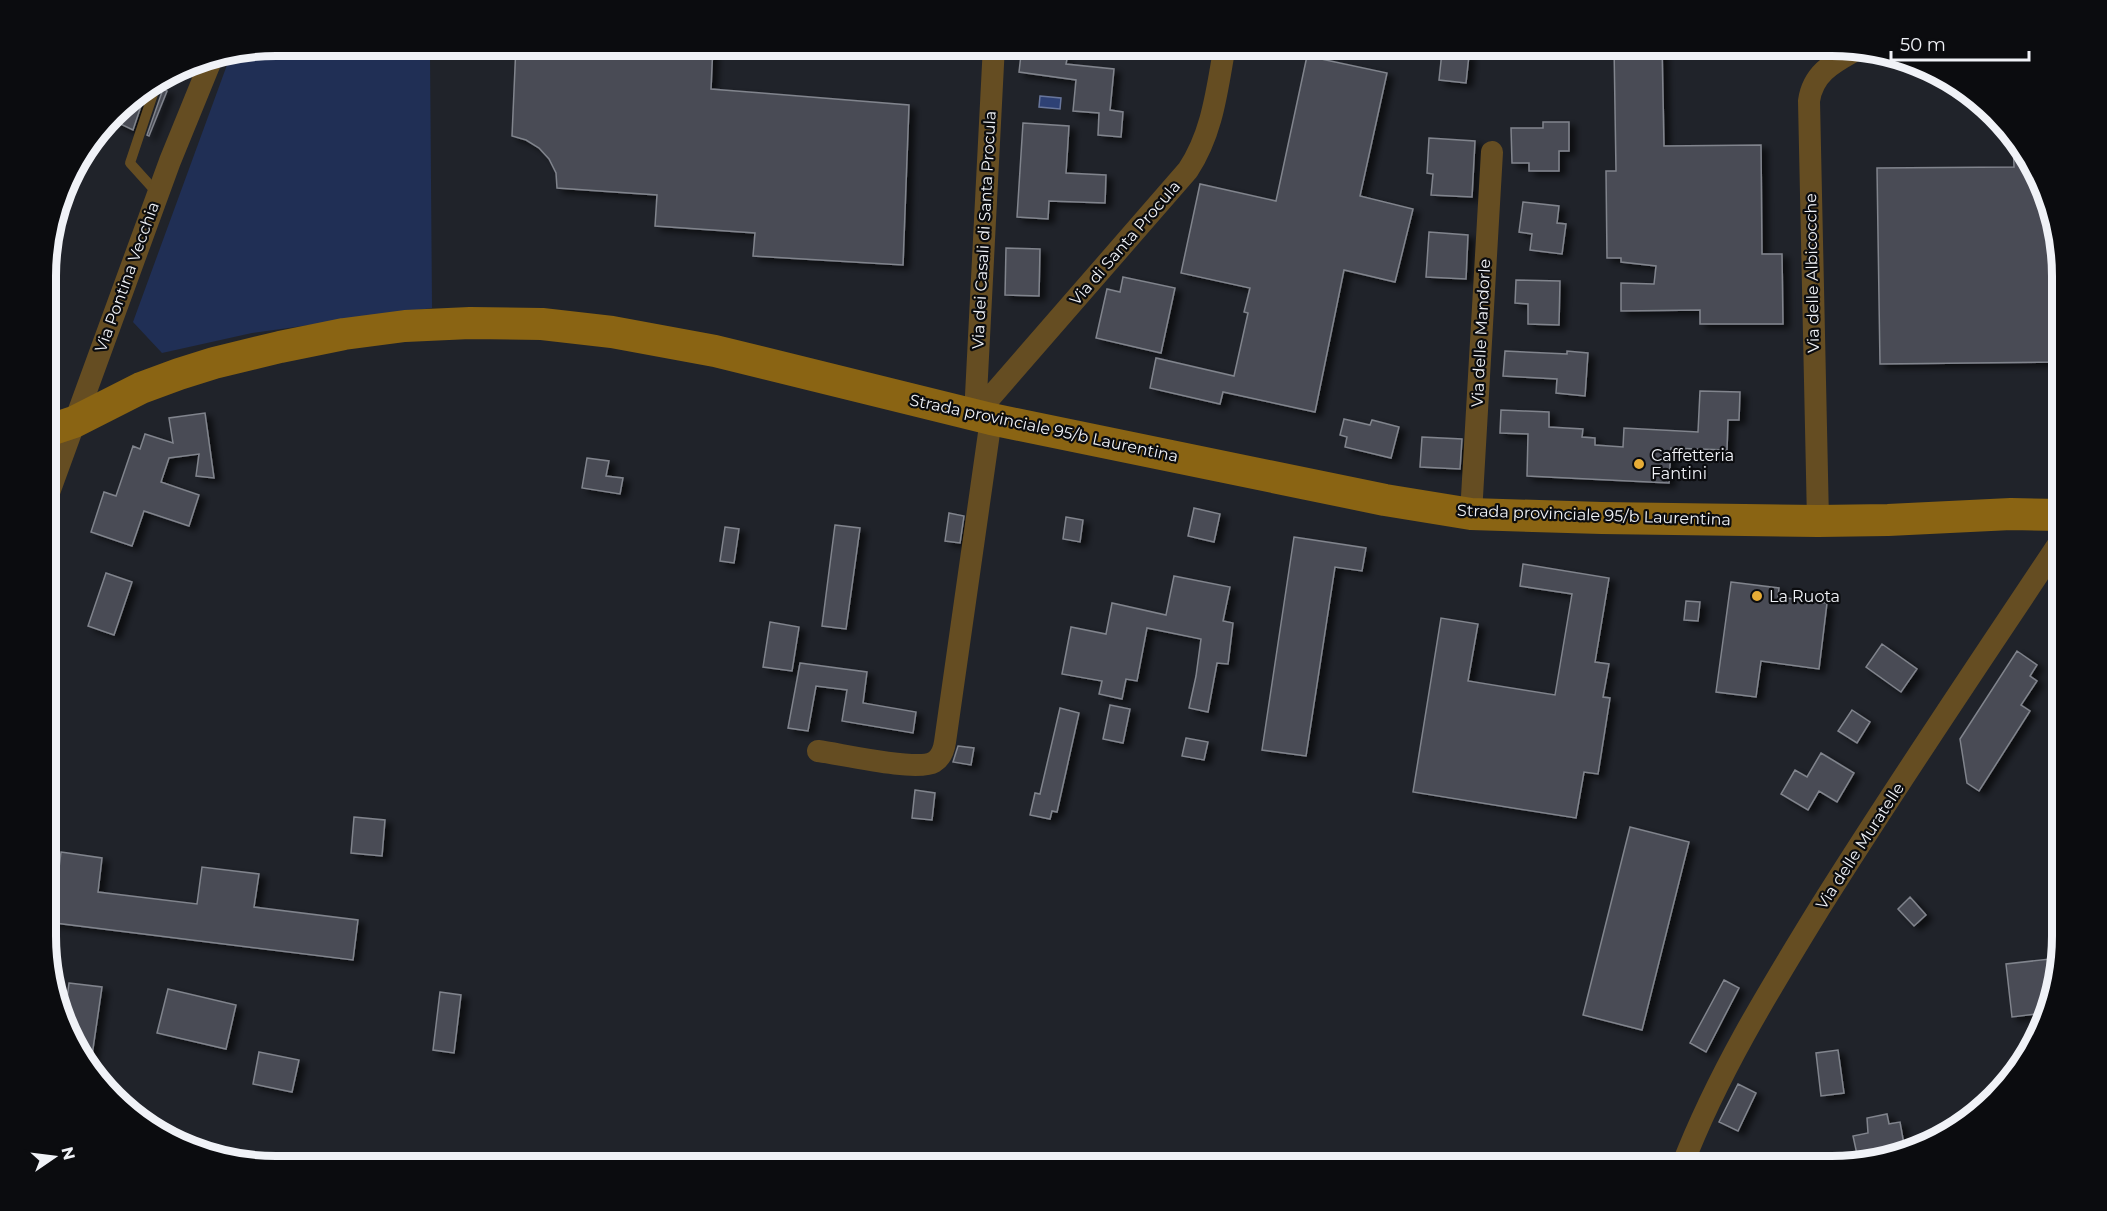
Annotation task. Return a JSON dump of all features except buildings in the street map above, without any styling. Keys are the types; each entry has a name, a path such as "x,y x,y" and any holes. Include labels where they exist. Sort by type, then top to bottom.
{"main road":[{"name":"Strada provinciale 95/b Laurentina","path":"61,426 141,388 214,363 280,346 364,331 416,325 470,322 542,324 612,332 715,351 983,417 1385,500 1471,514 1568,518 1818,521 2012,514 2052,515"}],"street":[{"name":"Via dei Casali di Santa Procula","path":"818,751 913,765 931,763 942,754 983,417 994,56"},
{"name":"Via di Santa Procula","path":"983,417 1188,170 1202,145 1212,118 1223,56"},
{"name":"Via delle Albicocche","path":"1818,521 1809,101 1813,84 1819,75 1846,56"},
{"name":"Via Pontina Vecchia","path":"56,452 61,426 209,66"},
{"name":"Via delle Mandorle","path":"1471,514 1492,152"},
{"name":"Via delle Muratelle","path":"1686,1156 1733,1054 1773,984 1865,835 2052,554"}],"lane":[{"path":"153,93 130,163 158,194"}],"shaded area":[{"path":"261,56 430,56 432,308 252,333 162,353 133,322 228,61"},
{"path":"1040,96 1061,98 1060,109 1039,107"}],"place":[{"name":"Caffetteria Fantini","path":"1639,464"},
{"name":"La Ruota","path":"1757,596"}]}
